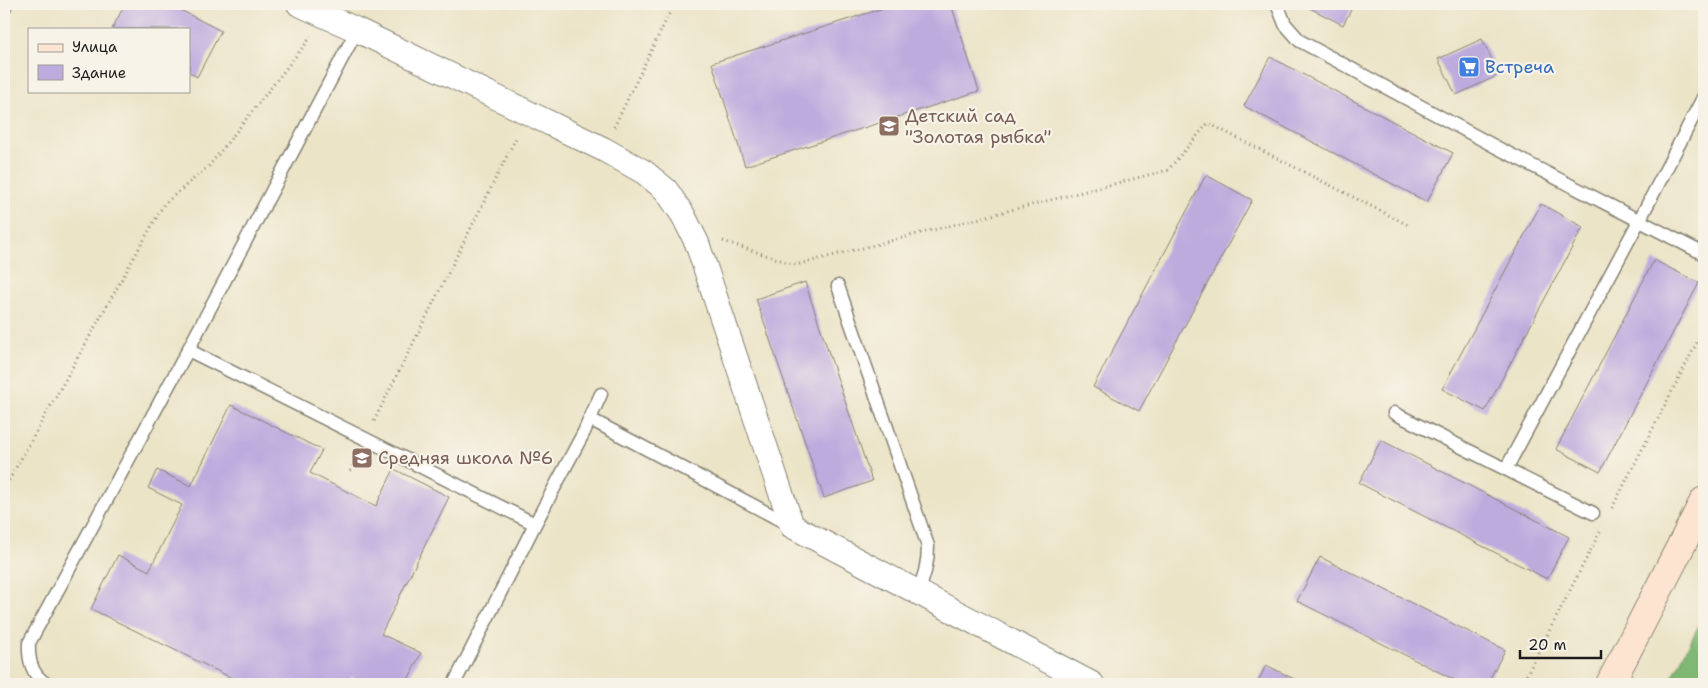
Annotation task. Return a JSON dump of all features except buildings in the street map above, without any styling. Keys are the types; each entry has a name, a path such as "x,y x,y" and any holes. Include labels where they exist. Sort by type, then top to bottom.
{"street":[{"path":"298,4 357,30 604,149 644,172 666,190 683,215 697,243 792,526 1092,684"},
{"path":"1610,684 1704,501"}],"lane":[{"path":"1277,4 1284,24 1300,41 1496,147 1704,254"},
{"path":"47,684 34,673 28,656 29,643 188,350 357,30"},
{"path":"1506,469 1639,222 1704,96"},
{"path":"838,286 928,546 925,576 917,593"},
{"path":"188,350 535,524"},
{"path":"454,684 601,394"},
{"path":"1394,413 1593,513"},
{"path":"590,419 792,526"}],"path":[{"path":"604,149 674,4"},
{"path":"4,489 164,204 209,166 327,16"},
{"path":"350,471 529,113"},
{"path":"691,231 796,265 1168,170 1208,123 1410,226"}],"green space":[{"path":"1704,615 1704,684 1669,684"}],"place":[{"name":"Встреча","path":"1469,67"},
{"name":"Детский сад \"Золотая рыбка\"","path":"889,126"},
{"name":"Средняя школа №6","path":"362,458"}]}
